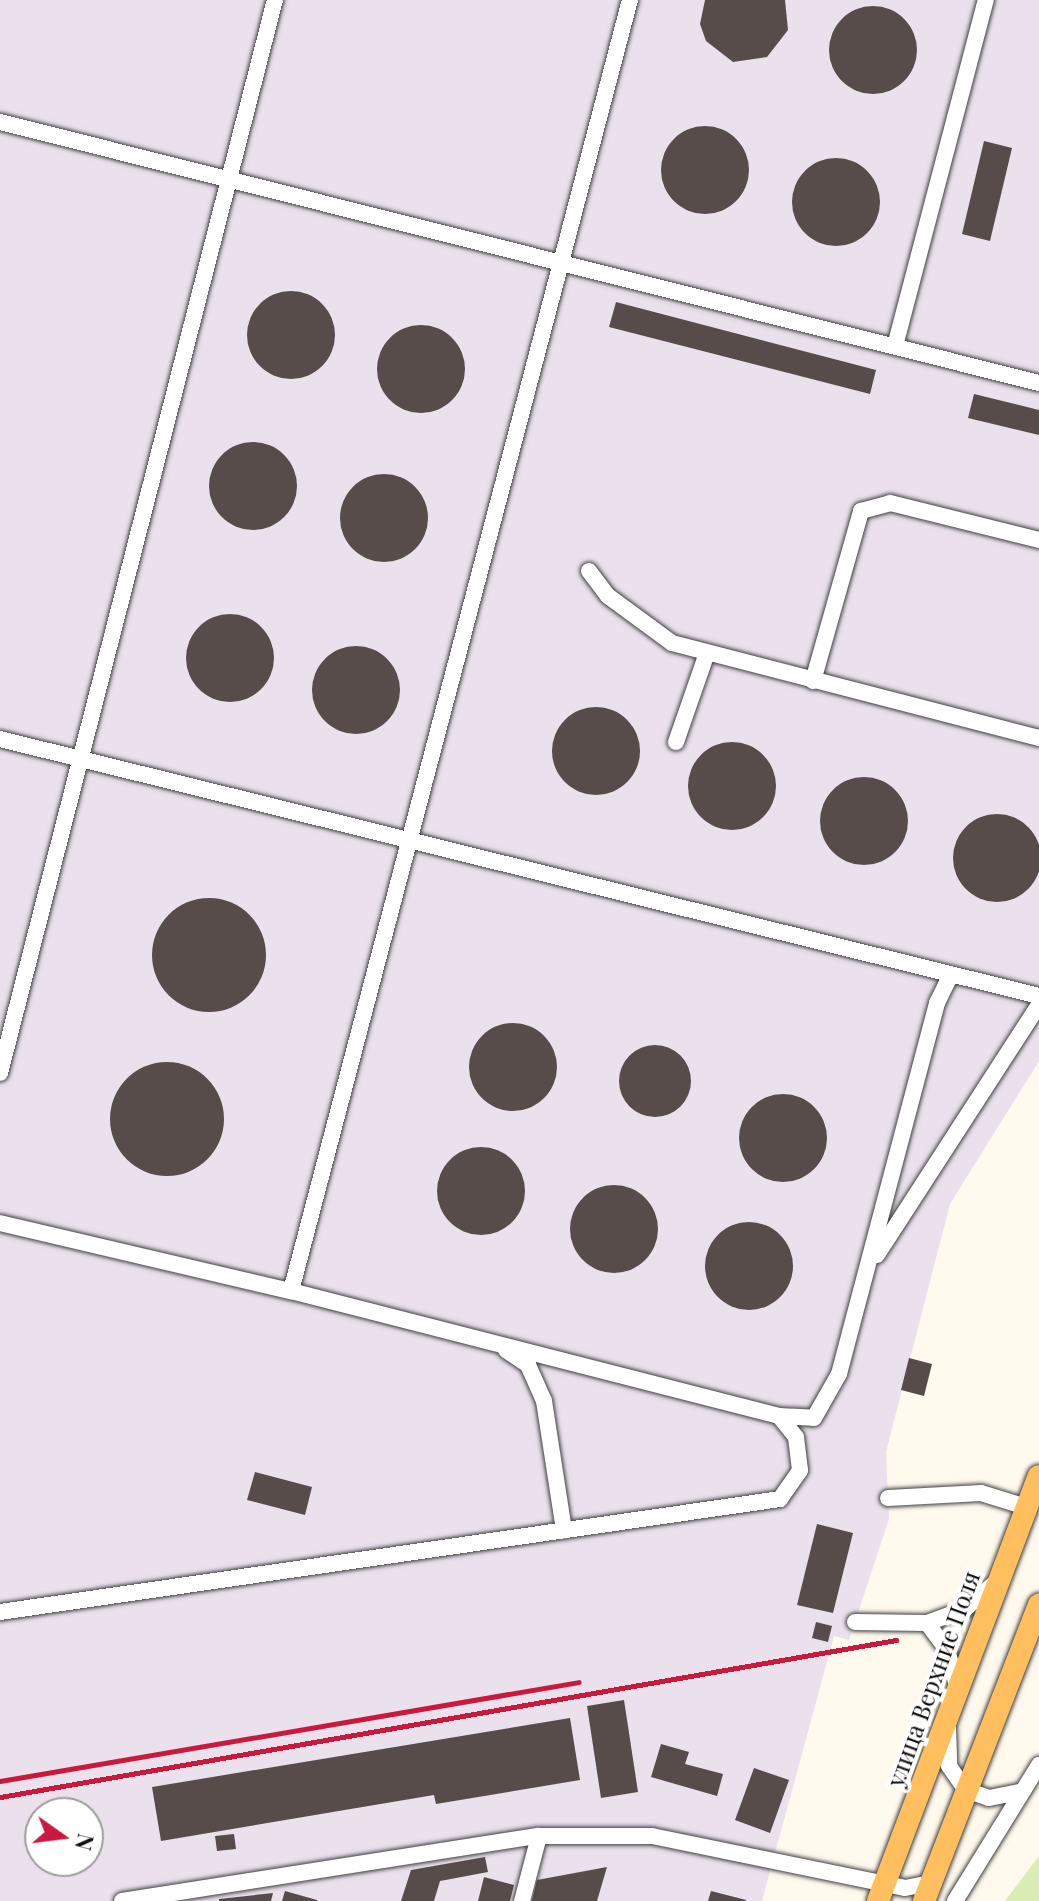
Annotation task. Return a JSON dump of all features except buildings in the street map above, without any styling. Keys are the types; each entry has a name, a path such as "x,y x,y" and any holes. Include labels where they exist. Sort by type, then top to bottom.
{"main road":[{"name":"улица Верхние Поля","path":"880,1892 949,1719 997,1581 1039,1476"},
{"path":"927,1892 1039,1604"}],"street":[{"path":"0,1073 275,0"},
{"path":"291,1291 630,0"},
{"path":"895,346 986,0"},
{"path":"0,122 563,260 1039,383"},
{"path":"813,681 861,511 890,503 1039,540"},
{"path":"589,571 608,596 672,643 1039,738"},
{"path":"676,742 707,653"},
{"path":"0,739 409,837 1039,996"},
{"path":"0,1223 291,1291 779,1416 814,1418 824,1407 868,1268 937,1003 951,974"},
{"path":"868,1268 1039,1005"},
{"path":"498,1344 528,1365 544,1401 564,1530"},
{"path":"0,1612 780,1499 800,1470 796,1437 779,1416"},
{"path":"888,1498 981,1493 1026,1507"},
{"path":"855,1622 927,1623 965,1609 997,1581"},
{"path":"927,1623 947,1650 958,1693"},
{"path":"949,1719 949,1766 966,1790 989,1798 1021,1792"},
{"path":"955,1901 1039,1765"},
{"path":"522,1901 539,1836"},
{"path":"122,1901 539,1836 652,1836 880,1892 905,1888 927,1892"}],"shaded area":[{"path":"0,0 1039,0 1039,1061 950,1204 886,1452 889,1519 849,1640 834,1636 762,1901 0,1901"}],"green space":[{"path":"1039,1856 1039,1901 1005,1901"}],"railway":[{"path":"0,1797 896,1640"},
{"path":"0,1781 579,1682"}]}
